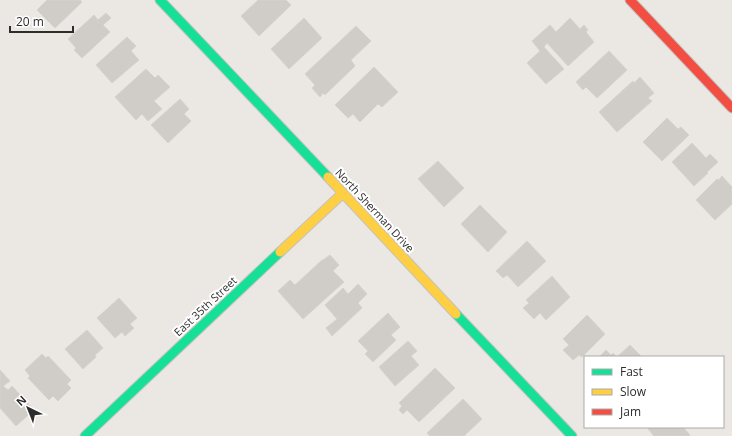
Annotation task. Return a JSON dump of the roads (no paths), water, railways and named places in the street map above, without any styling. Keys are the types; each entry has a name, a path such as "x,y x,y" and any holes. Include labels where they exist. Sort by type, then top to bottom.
{"main road":[{"name":"North Sherman Drive","path":"160,0 572,436"},
{"path":"630,0 732,108"},
{"name":"East 35th Street","path":"84,436 342,194"}]}
